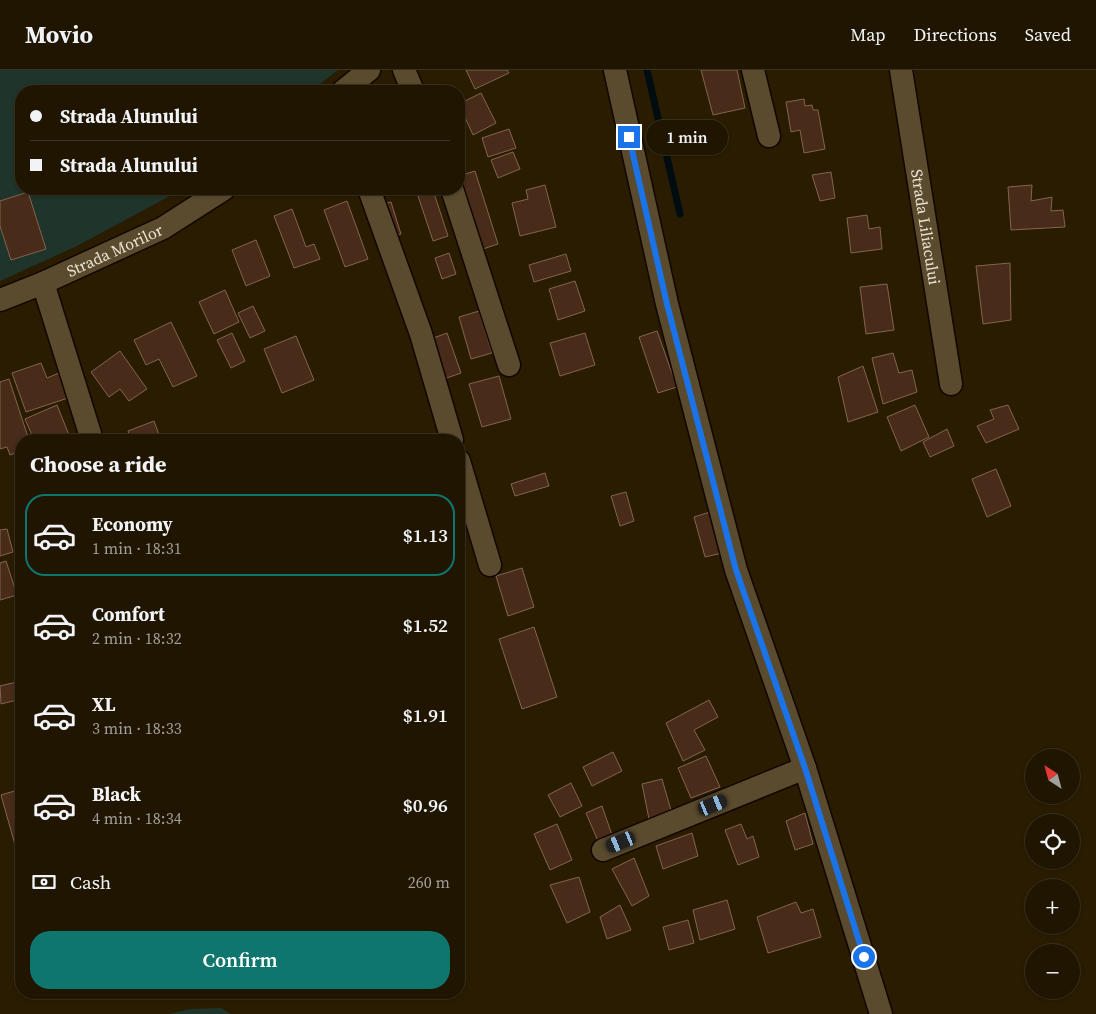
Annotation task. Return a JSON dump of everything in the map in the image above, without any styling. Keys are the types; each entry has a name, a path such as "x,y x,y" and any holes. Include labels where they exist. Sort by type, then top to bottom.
{"street":[{"path":"350,85 369,70"},
{"path":"404,70 410,85"},
{"path":"615,70 667,304 736,570 805,768 881,1014"},
{"path":"752,70 769,136"},
{"name":"Strada Liliacului","path":"901,70 951,384"},
{"name":"Strada Morilor","path":"0,300 43,283 163,228 215,195"},
{"path":"372,195 421,334 450,434"},
{"path":"454,195 509,365"},
{"path":"43,283 90,434"},
{"path":"465,481 490,565"},
{"path":"603,850 805,768"}],"green space":[{"path":"0,70 338,70 319,85 15,85 15,195 172,195 75,247 0,281"},
{"path":"221,1008 231,1014 169,1014 190,1009"}],"building":[{"path":"466,70 507,70 509,73 475,89"},
{"path":"701,70 737,70 745,108 713,115"},
{"path":"481,93 496,123 473,135 465,117 465,101"},
{"path":"804,99 805,106 812,105 813,110 818,110 825,149 804,153 800,130 791,132 786,102"},
{"path":"509,129 516,148 488,157 482,138"},
{"path":"513,152 520,169 498,178 491,160"},
{"path":"475,171 498,244 480,250 462,195 465,195 465,174"},
{"path":"831,172 835,198 820,201 812,175"},
{"path":"545,185 556,227 520,236 512,203 528,199 526,190"},
{"path":"1032,185 1031,201 1052,197 1051,211 1063,210 1065,227 1011,230 1008,187"},
{"path":"19,195 29,195 46,249 11,260 0,226 0,201"},
{"path":"435,195 448,236 433,241 418,196"},
{"path":"347,201 368,259 345,267 324,210"},
{"path":"391,202 401,234 390,237 380,205"},
{"path":"292,209 306,247 314,244 320,259 294,268 274,216"},
{"path":"867,215 869,229 880,227 882,249 851,253 847,218"},
{"path":"256,240 270,276 246,286 232,250"},
{"path":"449,253 456,274 442,279 435,258"},
{"path":"566,254 571,271 534,282 529,265"},
{"path":"1010,263 1011,320 983,324 976,266"},
{"path":"575,281 585,311 558,320 549,289"},
{"path":"887,284 894,330 866,334 860,287"},
{"path":"225,290 239,322 214,334 199,302"},
{"path":"253,306 265,331 250,338 238,313"},
{"path":"479,311 492,353 471,359 459,317"},
{"path":"171,322 197,376 173,387 159,359 146,365 134,340"},
{"path":"657,331 677,387 658,393 639,337"},
{"path":"232,333 245,361 231,368 217,340"},
{"path":"447,333 461,373 441,380 428,340"},
{"path":"585,333 595,365 560,376 550,343"},
{"path":"296,336 314,380 282,393 264,349"},
{"path":"120,351 147,389 129,401 120,389 109,397 91,372"},
{"path":"893,353 899,373 912,370 917,392 883,404 872,358"},
{"path":"41,363 47,378 59,373 68,398 26,412 12,373"},
{"path":"863,366 878,412 848,422 838,377"},
{"path":"499,376 511,419 482,427 469,384"},
{"path":"9,379 27,434 15,434 15,453 10,455 7,447 0,449 0,382"},
{"path":"57,405 69,434 31,434 25,419"},
{"path":"915,405 929,437 901,451 887,417"},
{"path":"1008,405 1019,429 986,443 977,426 994,419 990,410"},
{"path":"154,421 159,434 129,434 128,431"},
{"path":"947,429 954,446 930,457 923,442"},
{"path":"996,469 1011,506 987,517 972,479"},
{"path":"545,473 549,486 515,496 511,484"},
{"path":"626,492 634,521 620,526 611,496"},
{"path":"710,512 722,553 705,557 694,517"},
{"path":"7,529 13,552 0,556 0,530"},
{"path":"6,561 15,589 15,596 0,600 0,563"},
{"path":"522,568 534,607 508,616 496,576"},
{"path":"534,627 557,697 522,709 499,639"},
{"path":"15,682 15,700 1,704 0,686"},
{"path":"709,700 718,717 694,730 705,750 683,761 666,723"},
{"path":"613,752 622,771 592,786 583,767"},
{"path":"706,756 720,787 691,798 678,768"},
{"path":"662,779 672,814 649,819 642,784"},
{"path":"571,783 582,806 560,817 548,795"},
{"path":"15,791 15,845 1,795"},
{"path":"602,806 612,835 598,841 586,813"},
{"path":"805,813 813,844 795,850 786,821"},
{"path":"557,824 572,860 550,870 534,834"},
{"path":"741,824 747,839 753,836 759,857 738,865 725,830"},
{"path":"692,833 698,856 663,869 656,846"},
{"path":"634,858 649,896 632,906 612,869"},
{"path":"579,877 590,912 567,923 550,885"},
{"path":"727,900 735,929 700,940 693,910"},
{"path":"796,902 801,913 813,909 821,937 768,953 757,917"},
{"path":"620,905 631,930 607,939 600,917"},
{"path":"688,920 694,943 669,950 663,927"}],"waterway":[{"path":"647,70 680,214"}],"route":[{"path":"629,137 667,304 736,570 805,768 864,957"}]}
